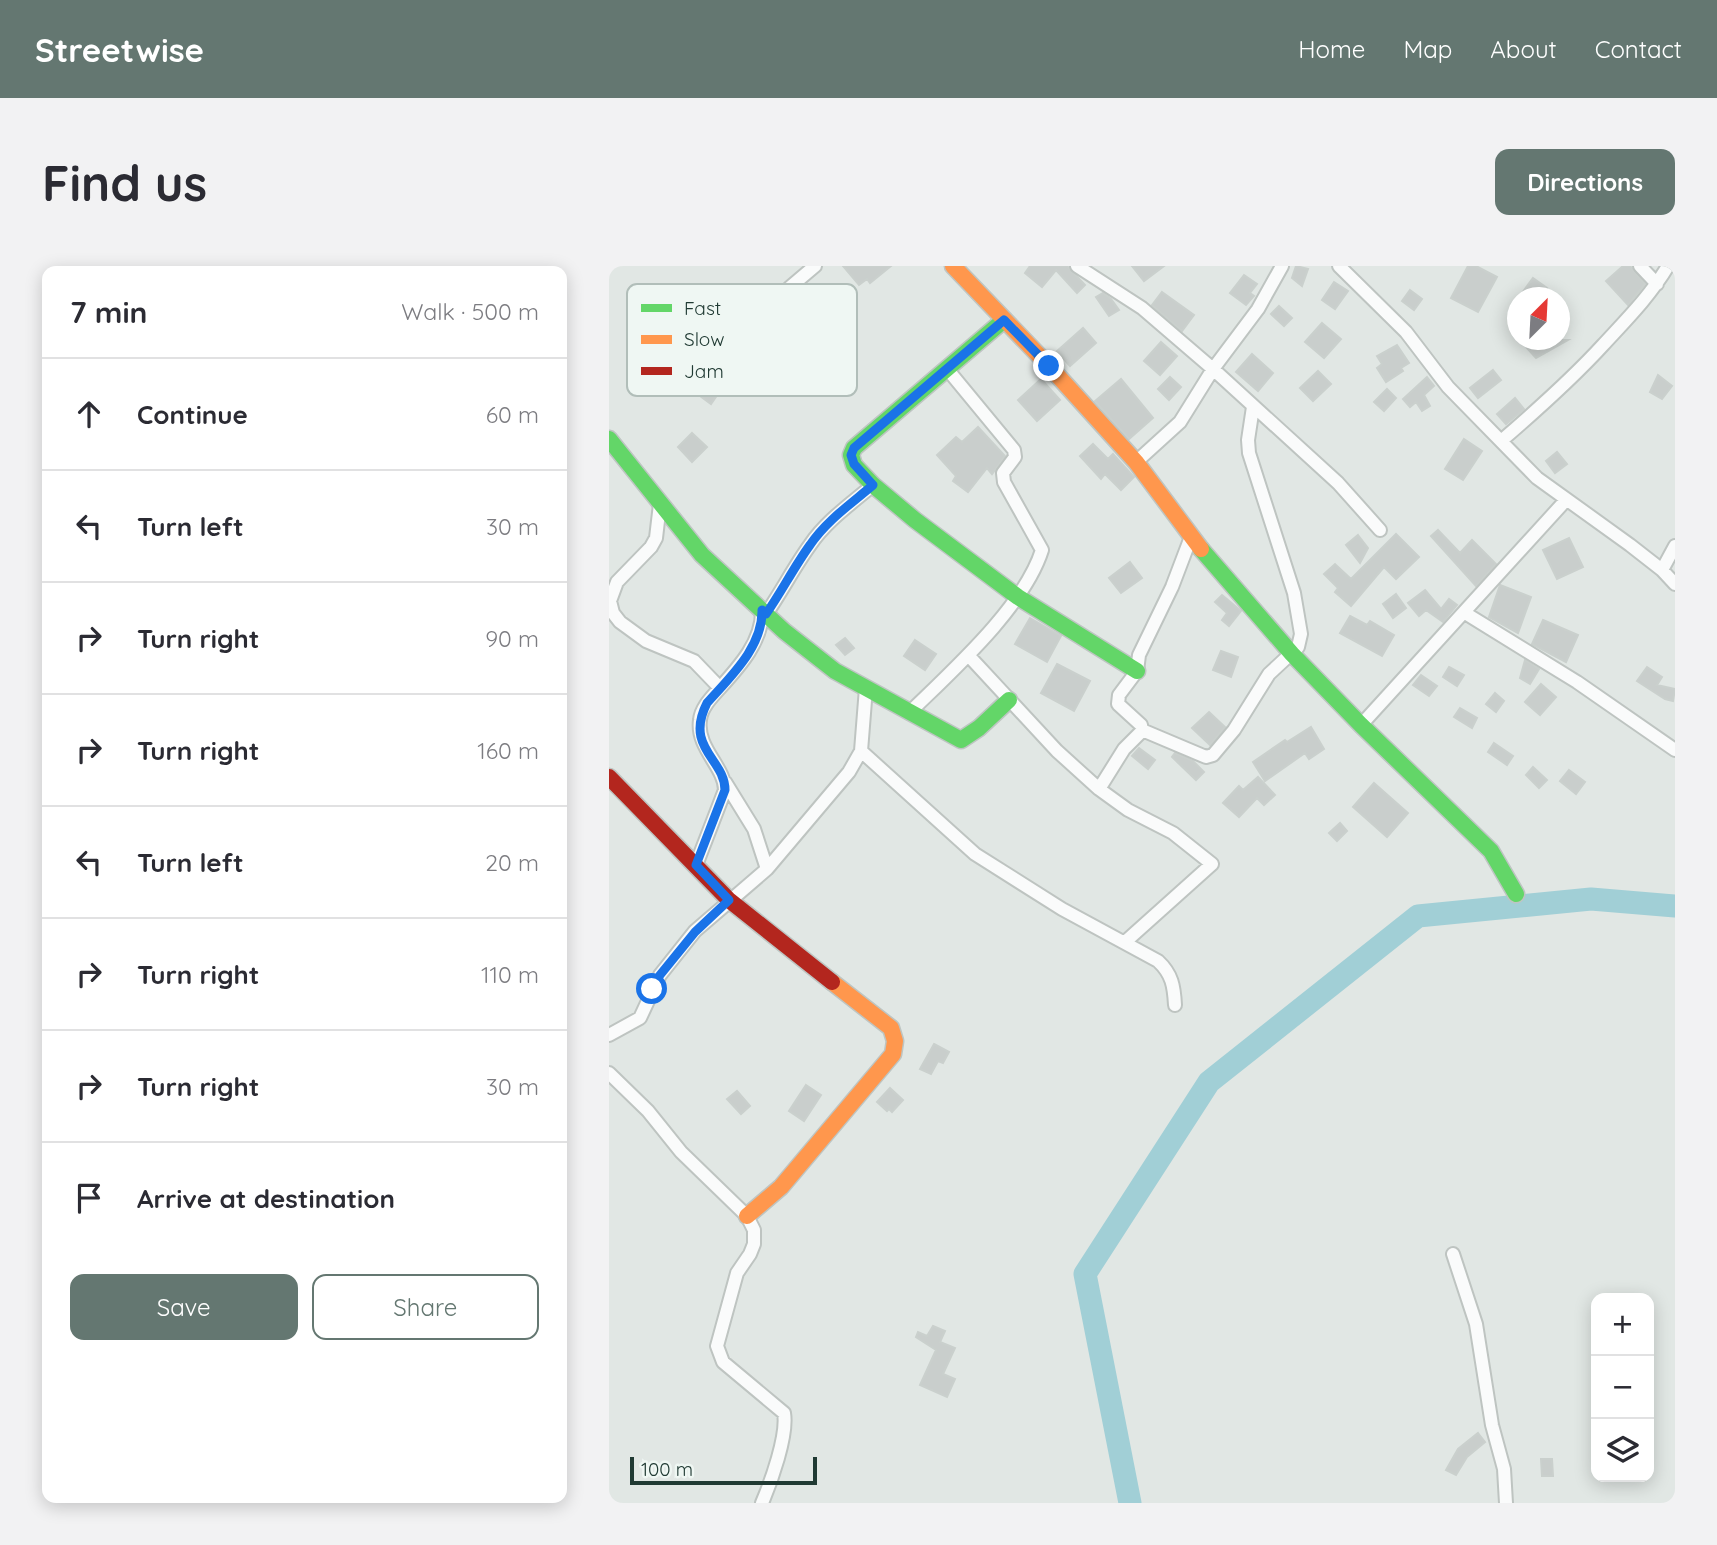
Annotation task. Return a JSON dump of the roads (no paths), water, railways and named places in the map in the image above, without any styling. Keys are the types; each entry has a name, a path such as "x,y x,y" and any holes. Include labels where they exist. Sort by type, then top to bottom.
{"street":[{"path":"794,284 814,266"},
{"path":"953,266 1136,462 1191,537 1292,654 1491,851 1516,894"},
{"path":"1077,266 1142,308 1213,369 1338,484 1380,530"},
{"path":"1136,462 1180,422 1213,369 1258,309 1282,266"},
{"path":"1339,266 1406,332 1448,387 1537,478 1662,570 1675,584"},
{"path":"1640,266 1657,284"},
{"path":"1501,441 1584,368 1657,284 1668,266"},
{"path":"1004,320 854,448 851,455 854,464 873,485 915,520 1019,597 1137,671"},
{"path":"909,713 968,654 1019,597 1032,575 1042,548 1004,482 1003,473 1015,457 1014,450 948,370"},
{"path":"1142,730 1206,757 1212,756 1234,730 1269,674 1298,647 1301,634 1294,593 1249,453 1248,439 1253,407"},
{"path":"609,439 702,555 825,664 961,740 979,728 1009,700"},
{"path":"767,869 754,829 704,746 699,722 707,703 755,642 764,612 786,586 810,544 826,525 873,485"},
{"path":"1361,725 1566,500"},
{"path":"660,504 656,538 651,547 617,582 610,601 613,613 620,622 646,641 694,661 720,688"},
{"path":"1142,730 1141,725 1118,701 1137,671 1139,655 1172,587 1191,537"},
{"path":"1662,570 1675,546"},
{"path":"1465,612 1577,682 1675,750"},
{"path":"968,654 1057,751 1099,789 1128,810 1173,833 1212,864 1125,942"},
{"path":"609,1035 640,1017 660,975 695,932 767,869 828,799 861,751 866,688"},
{"path":"1099,789 1124,749 1142,730"},
{"path":"861,751 975,854 1062,909 1158,961 1169,971 1175,1005"},
{"path":"609,777 729,900 891,1027 896,1042 893,1054 781,1187 747,1216"},
{"path":"696,865 723,800 725,782"},
{"path":"609,1073 648,1111 681,1152 747,1216 754,1230 754,1244 737,1273 717,1346 723,1362 785,1413 785,1426 773,1477 762,1503"},
{"path":"1453,1254 1476,1324 1492,1425 1504,1469 1506,1503"}],"waterway":[{"path":"1130,1503 1085,1274 1209,1082 1418,916 1591,899 1675,906"}]}
